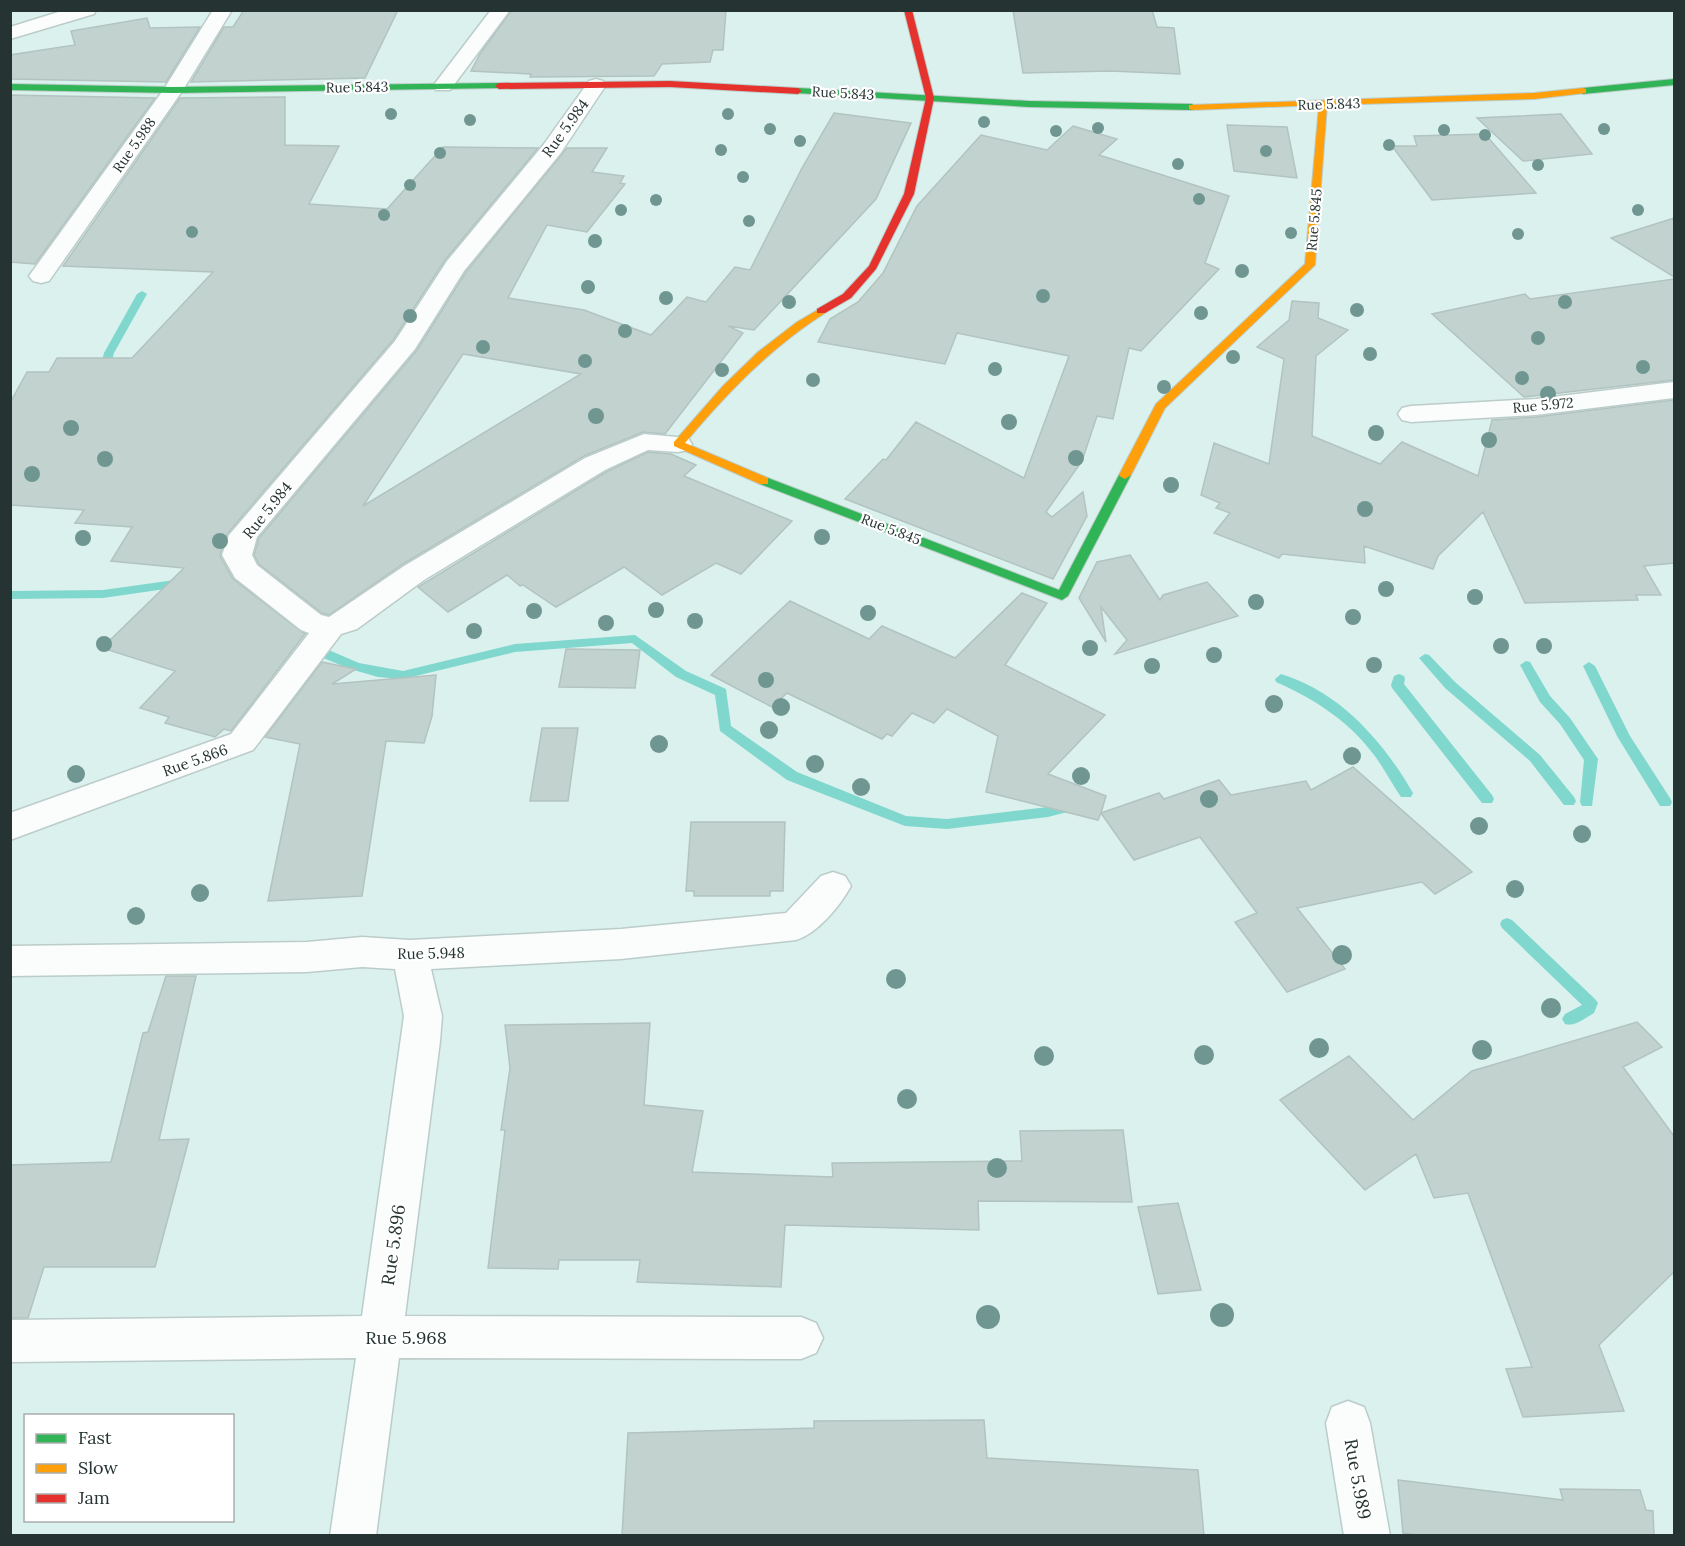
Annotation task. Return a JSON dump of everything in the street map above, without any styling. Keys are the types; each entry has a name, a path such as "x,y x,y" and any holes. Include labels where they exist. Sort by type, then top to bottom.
{"street":[{"path":"10,33 87,10"},
{"name":"Rue 5.988","path":"41,276 173,90 223,10"},
{"path":"443,86 501,10"},
{"path":"330,627 346,622 414,573 595,464 644,442 678,444 722,391 795,326 847,296 873,267 909,194 930,98 908,10"},
{"name":"Rue 5.843","path":"10,87 173,90 670,84 1157,108 1534,96 1674,82"},
{"name":"Rue 5.984","path":"330,627 312,623 245,571 237,555 243,535 406,344 421,314 454,266 507,199 553,148 596,85"},
{"name":"Rue 5.845","path":"678,444 756,478 1062,596 1160,406 1310,265 1323,104"},
{"name":"Rue 5.972","path":"1411,414 1536,407 1674,390"},
{"name":"Rue 5.866","path":"10,827 243,742 330,627"},
{"name":"Rue 5.948","path":"10,961 307,957 362,952 410,955 621,944 796,926 833,886"},
{"name":"Rue 5.896","path":"353,1536 423,1016 410,955"},
{"name":"Rue 5.968","path":"10,1341 381,1337 801,1338"},
{"name":"Rue 5.989","path":"1348,1423 1367,1536"}],"building":[{"path":"244,10 398,10 365,78 191,82 224,27 233,27"},
{"path":"512,10 726,10 723,50 713,50 710,62 662,64 654,76 530,77 531,74 471,71 480,54"},
{"path":"1013,10 1152,10 1157,27 1174,28 1180,74 1110,71 1023,73"},
{"path":"147,18 150,28 200,27 166,82 10,79 10,55 75,45 71,31"},
{"path":"10,95 155,98 35,264 10,262"},
{"path":"285,97 285,145 339,146 309,204 387,209 443,147 538,148 445,260 393,340 227,534 220,556 233,579 305,634 231,731 224,729 215,737 165,723 169,717 140,708 175,671 102,648 184,568 111,561 132,527 75,523 84,510 11,505 10,403 27,372 49,372 57,358 132,358 213,272 63,266 180,98"},
{"path":"834,113 911,123 876,199 754,330 728,326 743,333 665,434 643,432 584,456 403,564 329,615 322,613 259,564 254,555 259,538 417,350 466,272 567,148 607,148 592,172 624,176 620,183 625,184 587,232 547,225 508,298 584,310 651,335 687,297 706,302 735,267 750,270 802,168","holes":["463,354 581,374 363,506"]},
{"path":"1561,114 1592,154 1523,161 1477,118"},
{"path":"1227,125 1287,127 1297,178 1234,171"},
{"path":"1073,126 1117,139 1099,155 1229,196 1205,263 1219,269 1141,351 1129,348 1113,419 1097,416 1082,461 1046,512 1052,517 1083,492 1087,516 1053,579 845,499 883,459 886,460 916,422 1024,478 1069,356 957,333 945,364 818,342 830,319 858,302 883,273 917,206 981,135 1047,150"},
{"path":"1485,134 1536,193 1432,200 1392,146 1417,146 1414,136"},
{"path":"1674,218 1674,277 1611,238"},
{"path":"1674,279 1674,380 1524,397 1432,314 1525,294 1530,299"},
{"path":"1292,301 1319,303 1318,318 1348,330 1316,356 1312,436 1380,464 1402,442 1478,476 1492,420 1536,417 1674,400 1674,563 1644,566 1661,595 1636,595 1638,600 1525,603 1483,512 1438,556 1433,569 1364,546 1365,563 1282,554 1279,558 1214,533 1230,513 1216,508 1220,503 1201,495 1214,443 1269,464 1284,359 1257,347 1289,320"},
{"path":"648,452 671,454 696,465 684,476 792,521 741,574 716,563 662,595 624,567 556,607 523,585 520,586 507,575 448,612 418,587 606,472"},
{"path":"1130,555 1160,600 1163,595 1207,582 1238,616 1115,654 1127,640 1101,607 1106,642 1079,598 1097,562"},
{"path":"1022,593 1047,603 1005,665 1105,715 1048,774 1106,796 1098,820 986,792 998,736 947,709 934,723 912,713 892,736 887,734 882,739 787,693 772,707 711,675 790,601 869,639 882,626 955,658"},
{"path":"566,649 640,650 635,688 559,687"},
{"path":"322,662 356,669 332,684 436,675 432,716 424,743 386,741 362,896 268,901 300,744 265,737"},
{"path":"542,728 578,728 568,801 530,801"},
{"path":"1353,767 1472,872 1435,894 1422,882 1297,908 1345,969 1287,992 1235,922 1257,913 1200,837 1134,860 1101,813 1159,793 1164,799 1219,780 1231,795 1306,781 1311,790"},
{"path":"691,822 785,822 783,891 770,891 770,896 694,896 694,891 686,891"},
{"path":"166,976 196,976 159,1140 189,1139 155,1267 44,1267 28,1318 10,1318 10,1165 111,1162 143,1033 148,1032"},
{"path":"1637,1022 1662,1047 1623,1067 1674,1136 1674,1272 1599,1345 1624,1411 1523,1417 1506,1369 1532,1367 1468,1193 1434,1198 1416,1154 1365,1190 1280,1100 1349,1056 1413,1120 1472,1071"},
{"path":"650,1023 644,1105 703,1111 692,1172 833,1177 832,1163 1022,1161 1020,1131 1123,1130 1132,1202 978,1201 979,1230 785,1225 781,1287 637,1282 640,1260 559,1260 558,1269 488,1268 505,1130 501,1130 510,1068 505,1025"},
{"path":"1178,1203 1201,1290 1158,1294 1138,1207"},
{"path":"984,1420 987,1458 1198,1470 1204,1536 622,1536 628,1433 814,1428 814,1421"},
{"path":"1398,1480 1563,1500 1560,1489 1640,1490 1646,1510 1653,1511 1654,1536 1424,1536 1403,1533"}],"waterway":[{"path":"103,376 109,353 142,294"},
{"path":"10,595 103,594 182,583"},
{"path":"310,646 355,666 403,675 515,648 635,639 681,674 721,692 725,728 792,776 905,821 947,824 1048,812 1074,805"},
{"path":"1425,658 1450,685 1535,758 1569,801"},
{"path":"1526,665 1545,699 1565,721 1591,759 1587,802"},
{"path":"1589,666 1623,736 1665,802"},
{"path":"1281,679 1328,704 1360,729 1379,752 1406,793"},
{"path":"1399,679 1397,685 1487,799"},
{"path":"1507,924 1590,1003 1589,1008 1570,1019"}],"traffic: fast":[{"path":"1583,91 1674,82"},
{"path":"10,87 173,90 499,86"},
{"path":"798,91 1029,104 1192,107"},
{"path":"764,481 1062,596 1125,475"}],"traffic: slow":[{"path":"1192,107 1534,96 1583,91"},
{"path":"1125,475 1160,406 1310,265 1323,104"},
{"path":"764,481 678,444 710,407 762,354 800,324 821,311"}],"traffic: jam":[{"path":"821,311 847,296 873,267 909,194 930,98 908,10"},
{"path":"499,86 670,84 798,91"}]}
